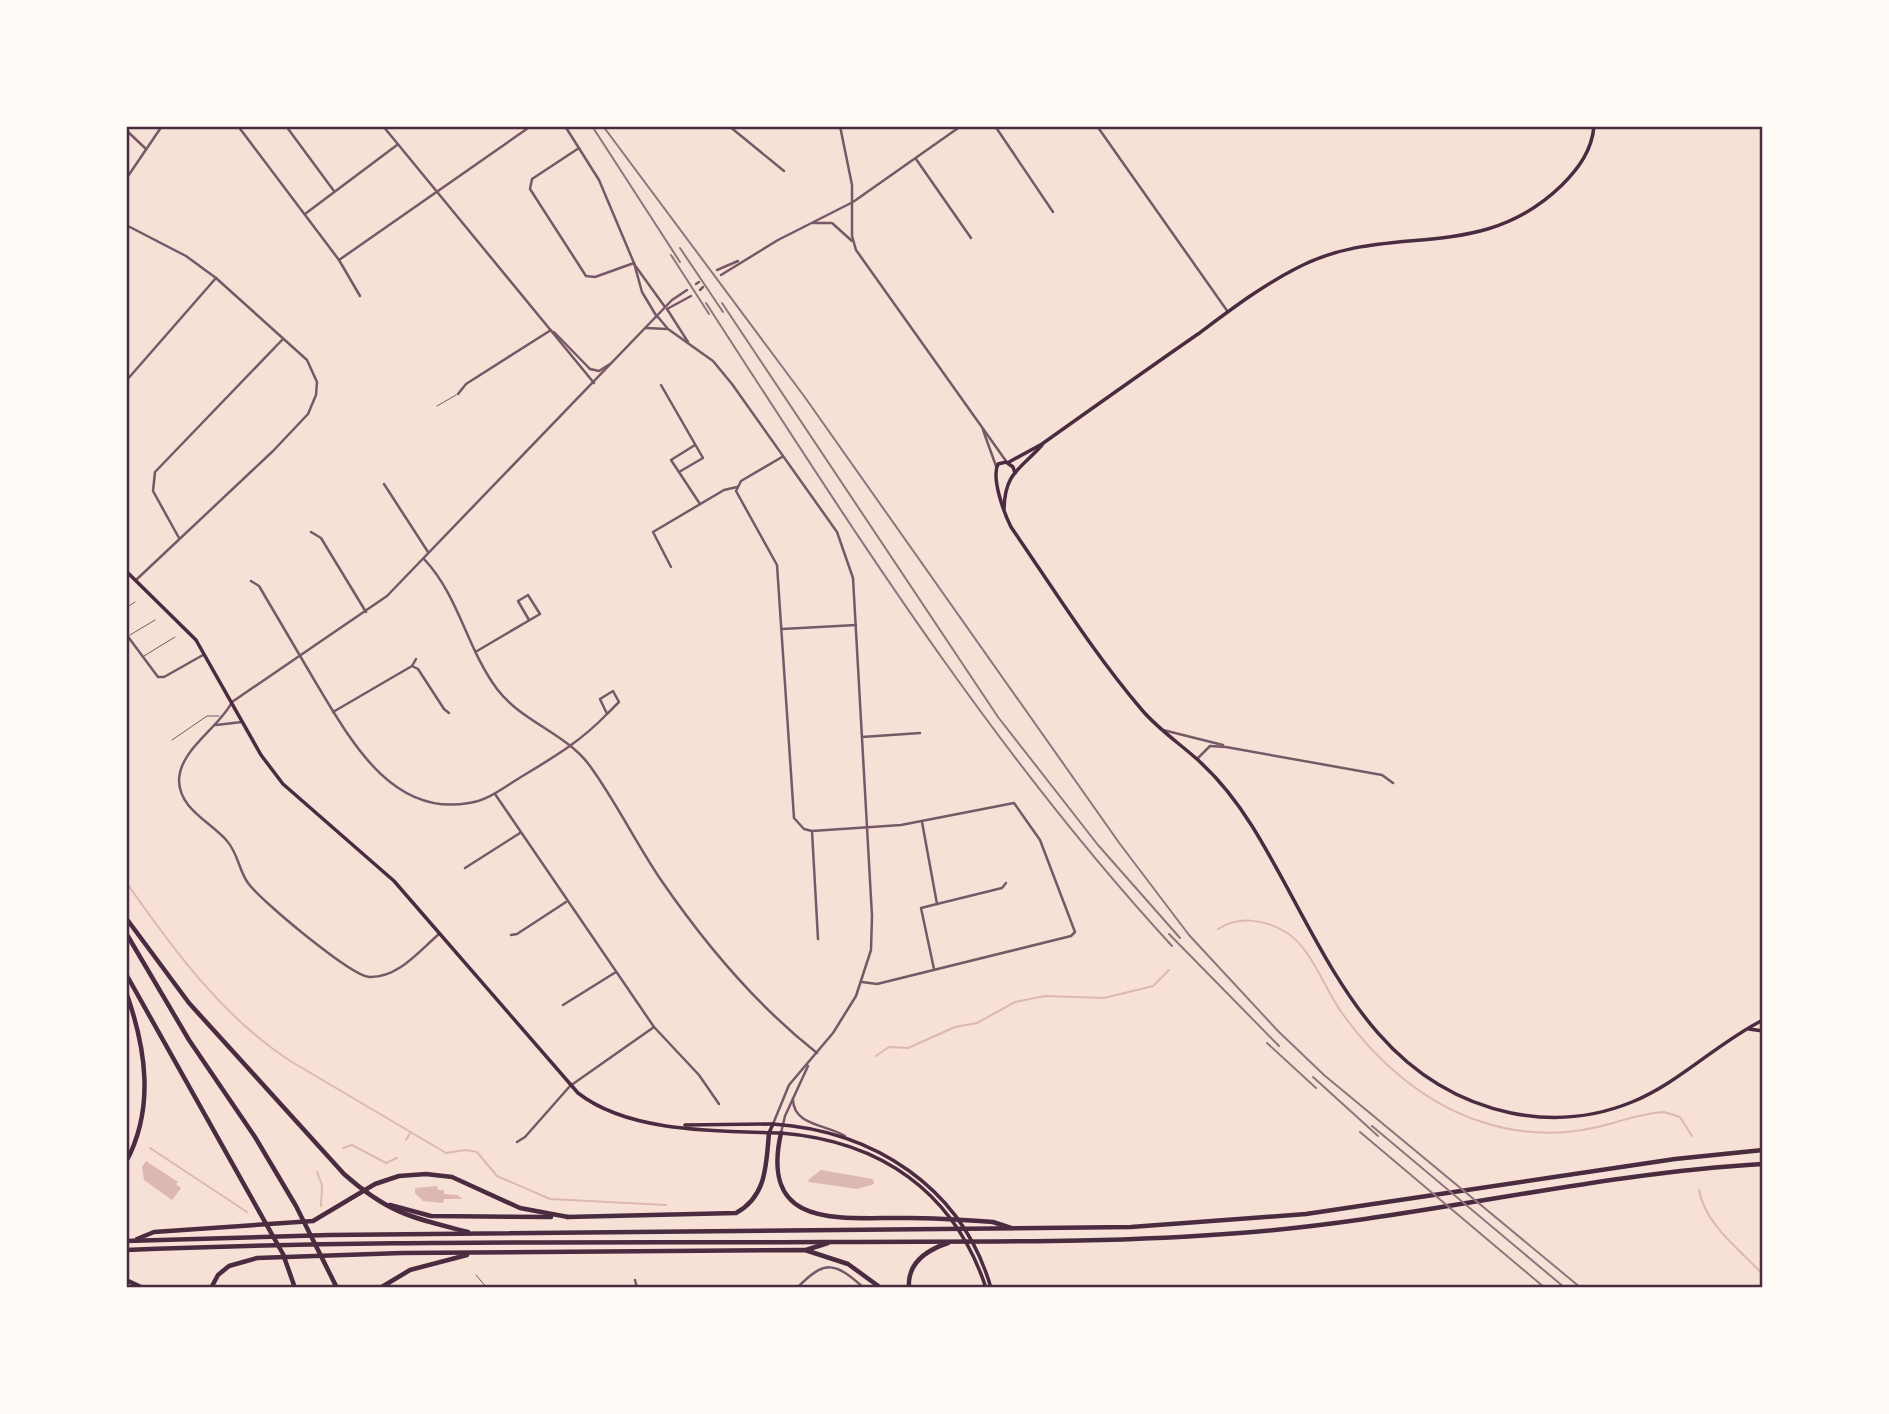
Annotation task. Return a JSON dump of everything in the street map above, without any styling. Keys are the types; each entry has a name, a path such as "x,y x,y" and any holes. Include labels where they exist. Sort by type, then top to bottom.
{"highway":[{"path":"126,918 189,1003 358,1186 413,1220 476,1234"},
{"path":"126,933 184,1032 237,1109 296,1206 332,1273 337,1288"},
{"path":"126,974 258,1208 292,1274 295,1288"},
{"path":"126,992 139,1036 145,1093 138,1137 126,1163"},
{"path":"380,1202 431,1216 568,1217 736,1213 751,1203 759,1192 764,1178 769,1133"},
{"path":"781,1133 776,1168 779,1183 789,1200 808,1212 834,1218 993,1222 1015,1230"},
{"path":"126,1241 476,1234 1015,1230 1235,1221 1424,1197 1675,1159 1763,1150"},
{"path":"126,1251 330,1244 956,1242 1240,1233 1438,1209 1763,1164"},
{"path":"133,1241 154,1232 313,1221 375,1184 417,1174 452,1177 520,1208 568,1217"},
{"path":"805,1251 832,1242"},
{"path":"909,1288 911,1270 922,1255 956,1242"},
{"path":"211,1288 218,1275 229,1266 253,1259 478,1253 805,1251 848,1264 881,1288"},
{"path":"380,1288 427,1264 478,1253"},
{"path":"126,1280 142,1288"}],"main road":[{"path":"1594,126 1592,140 1579,167 1559,189 1518,218 1464,237 1366,244 1327,254 1285,274 1042,444 996,467 1004,512 1011,527 1140,707 1227,790 1252,826 1329,965 1369,1023 1410,1066 1442,1089 1483,1106 1518,1114 1551,1118 1588,1115 1641,1098 1763,1020"},
{"path":"1004,512 1005,488 1014,473 1042,444"},
{"path":"1007,462 1014,473"},
{"path":"998,479 1010,480"},
{"path":"126,571 128,577 135,580 186,627 271,769 290,792 388,876 570,1086 588,1101 620,1117 683,1126 823,1138 862,1149 903,1172 942,1207 974,1256 986,1288"},
{"path":"1747,1028 1763,1031"},
{"path":"683,1126 704,1123 774,1124 845,1136 903,1166 949,1207 979,1256 991,1288"},
{"path":"769,1133 774,1124"}],"street":[{"path":"126,180 162,126"},
{"path":"238,126 339,260 360,296"},
{"path":"286,126 335,192"},
{"path":"383,126 594,383"},
{"path":"400,126 405,126"},
{"path":"339,260 531,126"},
{"path":"565,126 599,180 634,263 642,292 668,329 721,370 842,542 853,578 871,950 862,982 845,1018 789,1085 774,1124 781,1133"},
{"path":"729,126 784,171"},
{"path":"840,126 853,202 854,244"},
{"path":"717,270 744,259 853,202 961,126"},
{"path":"995,126 1053,212"},
{"path":"1097,126 1228,312"},
{"path":"126,130 146,149"},
{"path":"305,214 397,145"},
{"path":"579,148 531,179 530,189 586,276 595,277 634,263"},
{"path":"916,159 971,238"},
{"path":"810,224 832,223 854,244 1007,462"},
{"path":"126,225 186,256 216,278 307,360 315,375 316,395 308,414 273,451 135,580"},
{"path":"721,275 744,259"},
{"path":"634,263 688,342"},
{"path":"126,381 216,278"},
{"path":"667,309 673,300 687,290"},
{"path":"439,934 396,971 379,976 363,976 339,962 253,890 232,847 192,809 180,787 184,765 232,702 366,612 424,559 646,328 667,309 691,296"},
{"path":"646,328 668,329"},
{"path":"551,330 590,369 599,371 613,363"},
{"path":"458,394 466,384 551,330"},
{"path":"179,538 153,491 155,472 283,339"},
{"path":"661,385 702,458 679,472"},
{"path":"982,427 996,467"},
{"path":"695,445 671,460 700,504"},
{"path":"671,567 653,531 724,490 737,487 744,479 783,456"},
{"path":"384,485 429,553"},
{"path":"737,487 738,499 777,565 792,811 800,826 812,831 867,828 922,822 1014,803 1040,839 1075,932 1071,936 877,984 862,982"},
{"path":"311,531 321,538 366,612"},
{"path":"424,559 451,598 492,682 511,705 572,747 591,768 661,881 691,921 761,1007 817,1053"},
{"path":"251,581 259,586 333,712 367,761 407,794 450,805 470,803 495,794 572,747 607,714 619,702 613,691 600,699 607,714"},
{"path":"477,651 540,614 528,595 518,601 529,620"},
{"path":"782,629 856,625"},
{"path":"127,635 155,676 161,678 204,655"},
{"path":"333,712 412,666 416,659"},
{"path":"412,666 418,669 444,709 450,713"},
{"path":"213,726 230,721 242,722"},
{"path":"1163,730 1226,747 1382,775 1393,783"},
{"path":"862,737 920,733"},
{"path":"1197,759 1210,746 1226,747"},
{"path":"495,794 566,902 654,1027 699,1075 719,1104"},
{"path":"922,822 937,904"},
{"path":"812,831 818,939"},
{"path":"465,869 520,833"},
{"path":"934,969 921,908 1000,889 1006,883"},
{"path":"510,935 517,934 566,902"},
{"path":"564,1005 616,972"},
{"path":"517,1142 525,1137 570,1086 654,1027"},
{"path":"781,1133 793,1096 809,1063"},
{"path":"793,1096 794,1110 800,1118 827,1126 845,1136"},
{"path":"797,1288 822,1268 843,1270 863,1288"},
{"path":"635,1280 637,1288"}],"lane":[{"path":"437,406 458,394"},
{"path":"126,608 135,602"},
{"path":"127,635 155,620"},
{"path":"142,657 175,637"},
{"path":"172,740 207,716 221,717"},
{"path":"476,1275 487,1288"}],"shaded area":[{"path":"146,1161 178,1182 176,1184 181,1188 172,1200 144,1180 142,1167"},
{"path":"821,1170 873,1179 874,1184 857,1189 809,1182 808,1180"},
{"path":"437,1186 438,1190 444,1190 444,1194 458,1195 462,1199 444,1199 443,1203 423,1201 415,1193 415,1188"}],"waterway":[{"path":"126,882 201,981 244,1025 292,1062 446,1153 466,1150 477,1152 497,1176 550,1199 666,1205"},
{"path":"1218,929 1234,922 1251,921 1276,927 1294,938 1309,957 1335,1003 1370,1048 1403,1079 1461,1114 1498,1127 1548,1133 1597,1127 1664,1112 1680,1117 1692,1136"},
{"path":"876,1056 889,1047 908,1048 955,1027 977,1023 1015,1002 1045,996 1104,998 1153,986 1169,970"},
{"path":"406,1140 411,1132"},
{"path":"343,1148 352,1145 386,1163 397,1158"},
{"path":"150,1148 247,1212"},
{"path":"317,1172 322,1185 321,1206"},
{"path":"1699,1190 1708,1215 1716,1226 1763,1275"}],"railway":[{"path":"592,126 680,262"},
{"path":"603,126 804,396 1120,844 1189,935 1278,1031 1324,1075 1581,1288"},
{"path":"680,248 723,312"},
{"path":"671,255 709,314"},
{"path":"706,303 925,635 1043,794 1172,946"},
{"path":"722,303 998,717 1098,845 1180,938"},
{"path":"1169,934 1279,1046"},
{"path":"1267,1043 1316,1088"},
{"path":"1313,1077 1378,1136"},
{"path":"1372,1126 1565,1288"},
{"path":"1360,1132 1545,1288"}]}
